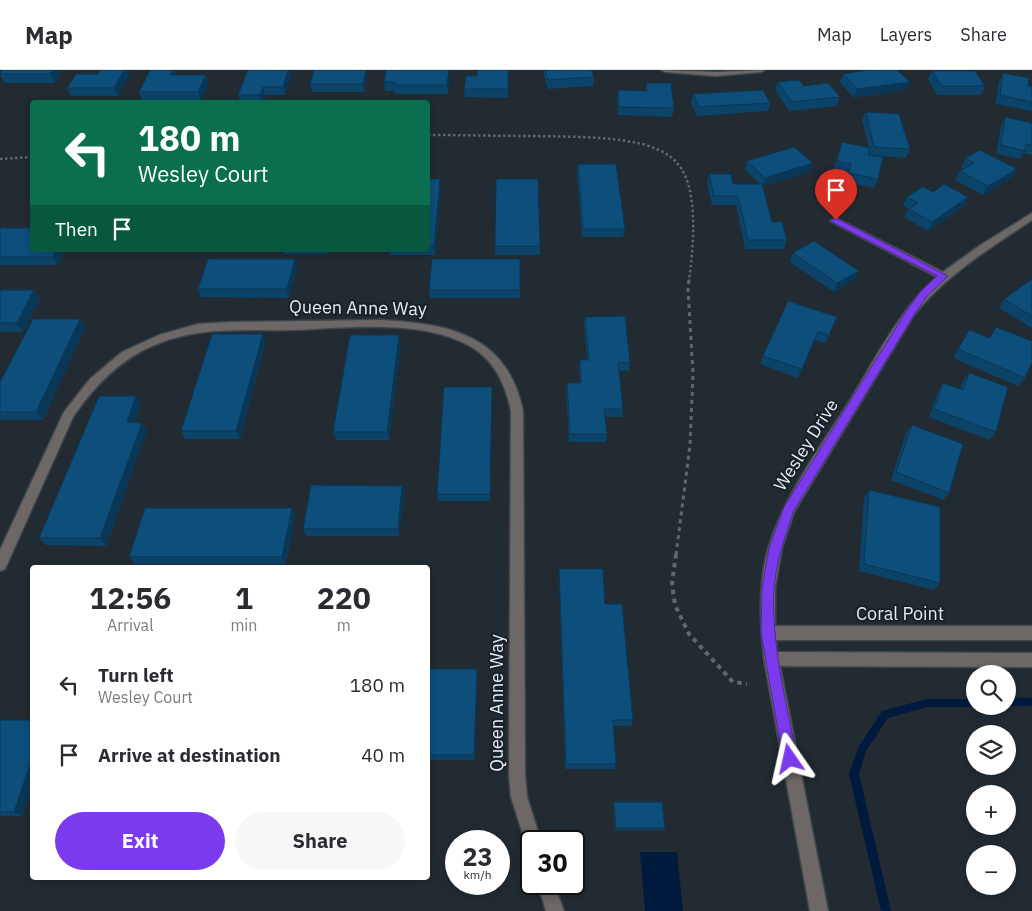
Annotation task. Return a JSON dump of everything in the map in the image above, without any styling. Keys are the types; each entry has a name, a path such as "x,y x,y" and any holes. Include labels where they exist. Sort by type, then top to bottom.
{"street":[{"path":"665,70 716,74 761,70"},
{"name":"Wesley Drive","path":"819,911 771,659 768,633 768,588 775,548 788,510 910,312 924,294 943,276 1032,216"},
{"path":"836,220 943,276"},
{"name":"Queen Anne Way","path":"0,565 68,415 80,396 95,378 115,362 152,342 177,333 206,327 311,325 403,325 427,328 467,339 484,349 505,373 514,392 517,411 517,774 519,797 530,830"},
{"name":"Coral Point","path":"768,633 1032,633"},
{"path":"771,659 1032,660"},
{"path":"550,895 555,911"}],"path":[{"path":"430,136 595,137 619,139 638,142 666,154 677,162 685,174 693,206 693,252 688,288 692,326 690,446 672,584 675,605 689,634 733,682 747,684"},
{"path":"0,159 30,158"}],"water":[{"path":"640,852 677,852 683,911 645,911"}],"building":[{"path":"2,70 52,70 50,74 0,74"},
{"path":"100,70 124,70 114,88 67,88 76,74 98,74"},
{"path":"150,70 173,70 170,75 206,75 198,92 139,92"},
{"path":"248,70 288,70 283,87 263,87 260,95 238,95"},
{"path":"314,70 366,70 363,84 310,84"},
{"path":"386,70 449,70 447,85 394,85 395,82 384,82"},
{"path":"477,70 508,70 508,89 464,89 466,76 477,76"},
{"path":"545,70 591,70 594,77 548,80"},
{"path":"868,70 897,70 910,82 857,89 843,74"},
{"path":"932,71 975,71 985,86 941,86"},
{"path":"1003,73 1029,78 1028,86 1032,86 1032,102 1000,95"},
{"path":"799,80 804,86 828,83 840,97 792,102 778,82"},
{"path":"646,83 671,83 674,108 619,107 618,90 647,91"},
{"path":"763,90 770,103 699,107 693,94"},
{"path":"866,112 899,114 910,149 874,147"},
{"path":"1005,117 1032,123 1032,145 1026,144 1025,151 1001,145"},
{"path":"842,142 870,148 868,155 883,157 878,179 849,173 851,164 837,161"},
{"path":"794,147 813,163 765,178 747,161"},
{"path":"980,150 1017,169 988,186 960,171 974,163 966,158"},
{"path":"578,164 616,164 625,229 583,229"},
{"path":"709,174 731,174 733,184 762,184 772,222 782,222 787,240 748,240 738,196 714,196"},
{"path":"430,179 440,179 434,246 430,246"},
{"path":"496,179 538,179 540,246 495,246"},
{"path":"944,184 968,197 932,222 909,209 918,203 907,197 923,187 933,192"},
{"path":"0,228 30,228 30,252 55,252 53,257 0,257"},
{"path":"814,241 859,271 837,283 793,253"},
{"path":"208,259 295,259 287,289 198,289"},
{"path":"432,259 520,259 520,290 429,290"},
{"path":"1032,279 1032,316 1004,299"},
{"path":"0,290 34,290 17,323 0,323"},
{"path":"788,301 837,317 829,335 818,331 802,369 763,356"},
{"path":"625,316 630,362 618,363 623,409 604,409 607,434 570,434 567,383 581,383 580,360 589,360 585,317"},
{"path":"33,319 80,319 36,412 0,412 0,382"},
{"path":"996,327 1032,341 1032,362 1025,378 958,349 969,330 990,338"},
{"path":"212,334 263,334 236,431 181,431"},
{"path":"350,335 399,335 387,432 333,432"},
{"path":"969,373 1008,387 996,432 934,409 943,383 963,390"},
{"path":"444,387 492,387 490,494 437,494"},
{"path":"99,396 136,396 127,422 142,423 100,538 39,538"},
{"path":"912,425 963,444 949,493 896,472"},
{"path":"311,485 402,486 398,529 303,529"},
{"path":"869,490 940,507 940,583 864,564"},
{"path":"145,508 292,508 282,557 129,557"},
{"path":"559,569 603,569 605,604 622,604 633,720 613,720 616,764 566,764"},
{"path":"430,669 477,669 474,755 430,755"},
{"path":"0,720 30,720 30,765 14,812 0,812"},
{"path":"614,802 662,802 665,828 616,828"}],"waterway":[{"path":"1016,702 1032,702"},
{"path":"886,911 854,774 862,749 885,714 927,703 966,703"}],"route":[{"path":"790,759 773,671 768,633 768,588 775,548 788,510 808,477 910,312 924,294 943,276 836,220"}]}
